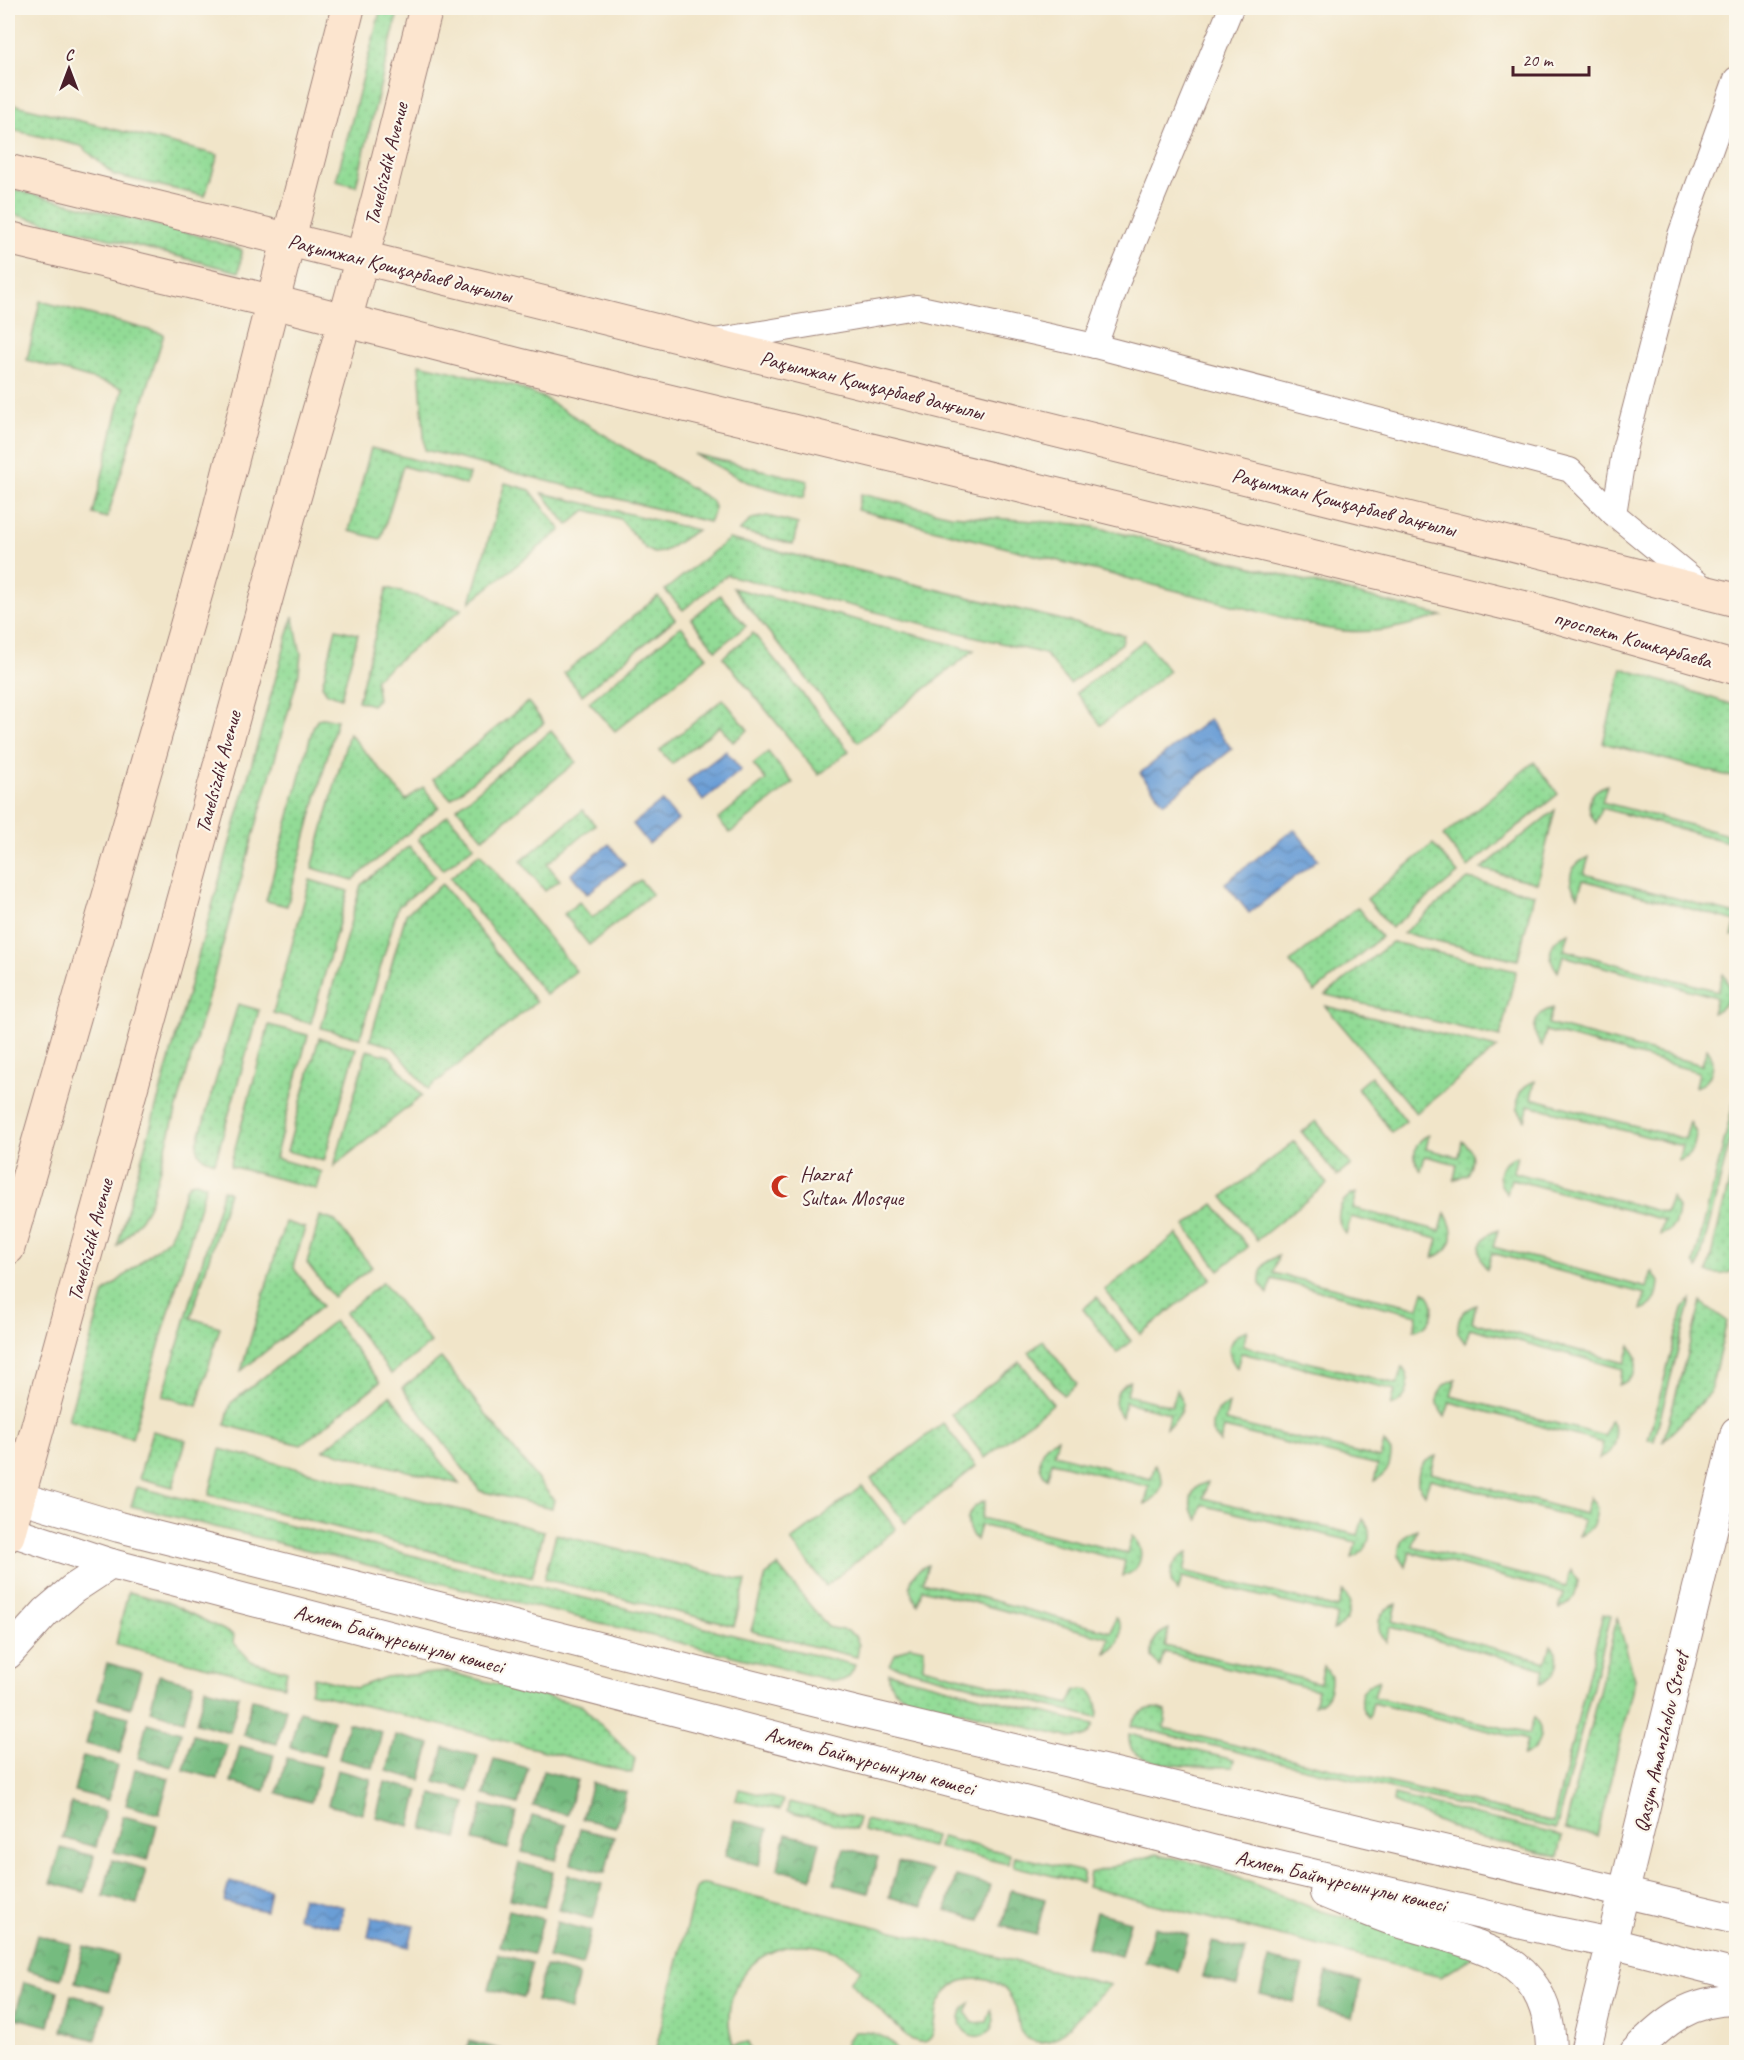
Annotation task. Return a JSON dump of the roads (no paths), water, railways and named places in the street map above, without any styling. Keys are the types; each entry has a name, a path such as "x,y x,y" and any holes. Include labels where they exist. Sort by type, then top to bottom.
{"main road":[{"path":"8,1248 216,523 348,8"},
{"name":"Tauelsizdik Avenue","path":"8,1532 13,1496 345,320 426,8"},
{"name":"Рақымжан Қошқарбаев даңғылы","path":"8,171 362,257 1723,597"},
{"path":"8,238 345,320"},
{"name":"проспект Кошкарбаева","path":"345,320 542,371 1530,609 1737,668"},
{"path":"1628,637 1737,682"}],"street":[{"path":"1095,346 1118,281 1231,8"},
{"path":"1614,514 1625,446 1680,235 1737,79"},
{"path":"703,343 916,307 1095,346 1570,470 1614,514 1723,597"},
{"name":"Qasym Amanzholov Street","path":"1585,2052 1737,1432"},
{"name":"Ахмет Байтұрсынұлы көшесі","path":"13,1496 131,1530 861,1713 1737,1919"},
{"name":"Ахмет Байтұрсынұлы көшесі","path":"8,1532 111,1564 1227,1854 1611,1943 1737,1975"},
{"path":"8,1654 46,1612 73,1589 111,1564"},
{"path":"1227,1854 1399,1923 1461,1939 1493,1951 1521,1971 1538,1991 1549,2019 1551,2052"},
{"path":"1635,2052 1672,2018 1692,2007 1722,2000 1737,2000"}],"water":[{"path":"1209,719 1232,749 1164,803 1140,773"},
{"path":"726,751 741,770 703,801 687,781"},
{"path":"662,801 678,820 649,844 633,824"},
{"path":"1294,829 1318,859 1249,913 1225,883"},
{"path":"609,844 625,864 587,894 571,874"},
{"path":"229,1881 270,1890 266,1911 224,1902"},
{"path":"302,1897 344,1907 339,1927 297,1918"},
{"path":"372,1917 414,1926 409,1947 368,1937"}],"place":[{"name":"Hazrat Sultan Mosque","path":"782,1186"}]}
